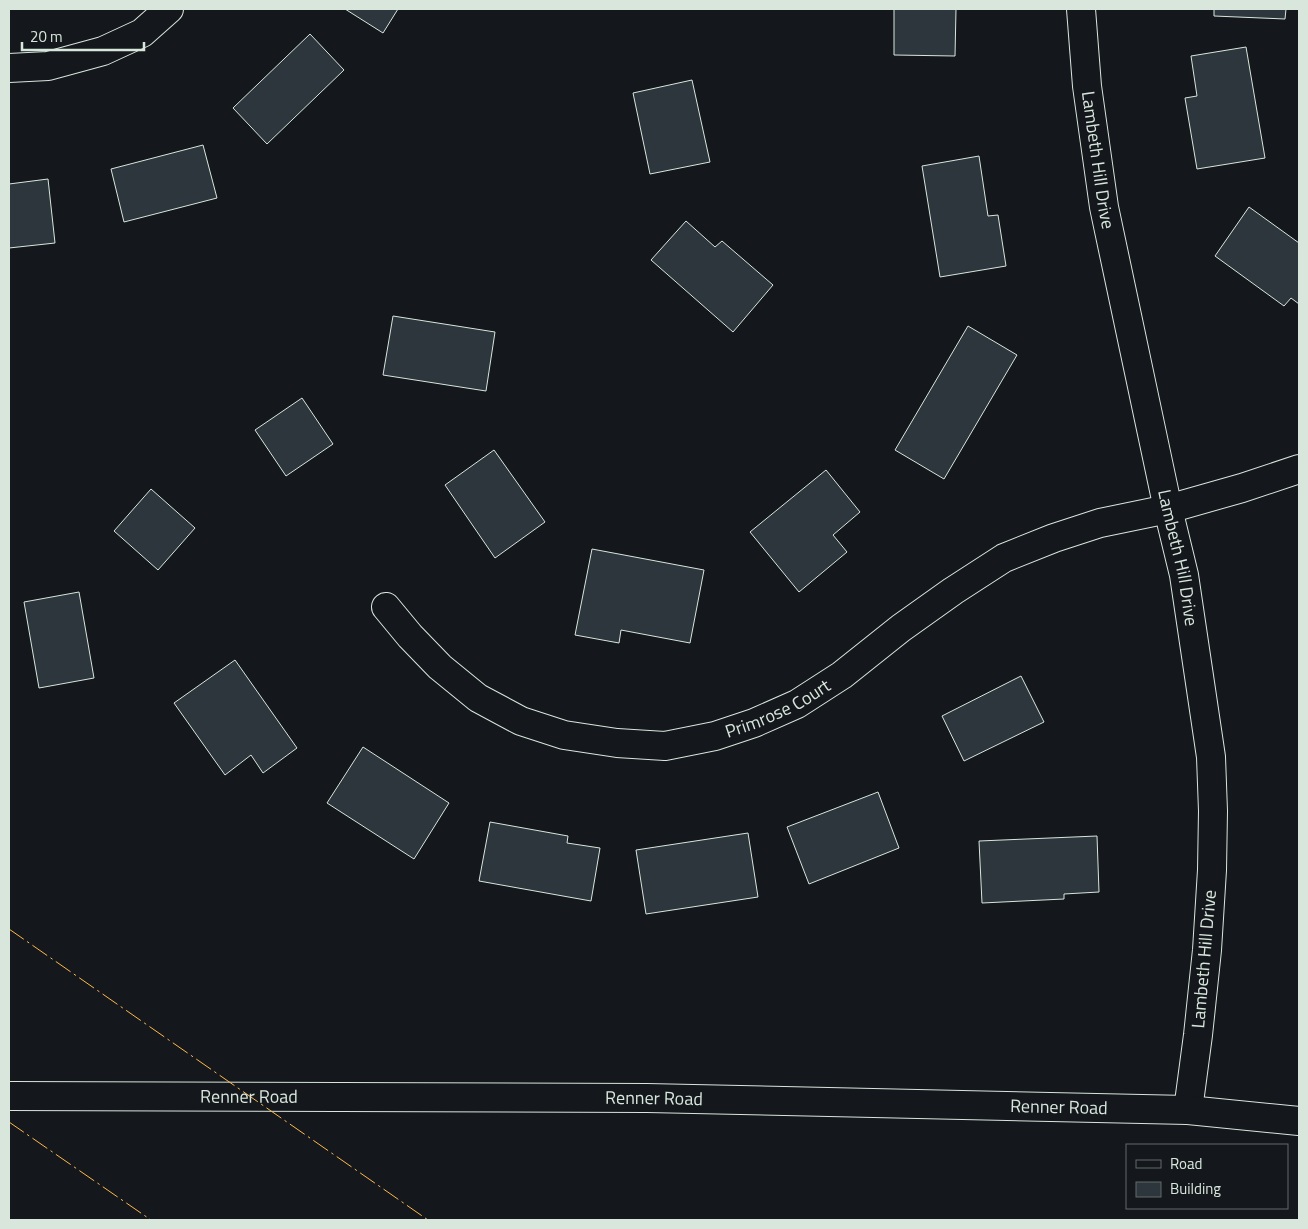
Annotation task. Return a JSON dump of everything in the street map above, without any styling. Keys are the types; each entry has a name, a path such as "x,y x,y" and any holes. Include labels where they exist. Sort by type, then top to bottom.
{"street":[{"path":"9,68 48,66 103,51 142,33 169,9"},
{"name":"Lambeth Hill Drive","path":"1081,9 1087,86 1104,207 1168,509 1184,575 1211,757 1213,812 1212,870 1207,950 1188,1110"},
{"name":"Primrose Court","path":"386,607 410,636 447,673 478,698 521,721 564,735 617,743 665,746 715,736 754,723 797,704 842,674 952,591 1004,558 1054,538 1100,523 1168,509 1242,488 1299,469"},
{"name":"Renner Road","path":"9,1096 646,1098 1188,1110 1299,1121"}],"building":[{"path":"345,9 398,9 383,33"},
{"path":"894,9 956,9 955,56 894,55"},
{"path":"1214,9 1286,9 1285,19 1214,16"},
{"path":"310,34 344,70 267,144 233,108"},
{"path":"1246,47 1265,158 1197,169 1185,98 1197,96 1191,56"},
{"path":"692,80 710,162 650,174 633,93"},
{"path":"203,145 217,198 124,222 111,169"},
{"path":"979,156 988,216 998,215 1006,266 940,277 922,166"},
{"path":"48,179 55,243 9,248 9,184"},
{"path":"1249,207 1299,243 1299,304 1291,298 1284,306 1215,256"},
{"path":"686,221 715,247 722,241 773,285 733,332 651,260"},
{"path":"393,316 495,332 486,391 383,375"},
{"path":"968,326 1017,355 944,479 895,450"},
{"path":"302,398 333,444 286,476 255,430"},
{"path":"494,450 545,522 495,558 445,485"},
{"path":"826,470 860,512 833,535 847,552 799,592 750,532"},
{"path":"151,489 195,528 158,570 114,531"},
{"path":"592,549 704,570 690,643 621,630 619,643 575,635"},
{"path":"79,592 94,678 39,688 24,602"},
{"path":"235,660 297,748 263,773 251,755 225,775 174,703"},
{"path":"1021,676 1044,722 964,761 942,716"},
{"path":"363,747 449,803 414,859 327,803"},
{"path":"878,792 899,848 809,884 787,827"},
{"path":"490,822 568,836 567,843 600,848 591,901 479,881"},
{"path":"748,833 758,897 646,914 636,850"},
{"path":"1097,836 1099,892 1064,894 1064,899 982,903 979,841"}],"power":[{"path":"9,929 428,1220"},
{"path":"9,1122 151,1220"}]}
